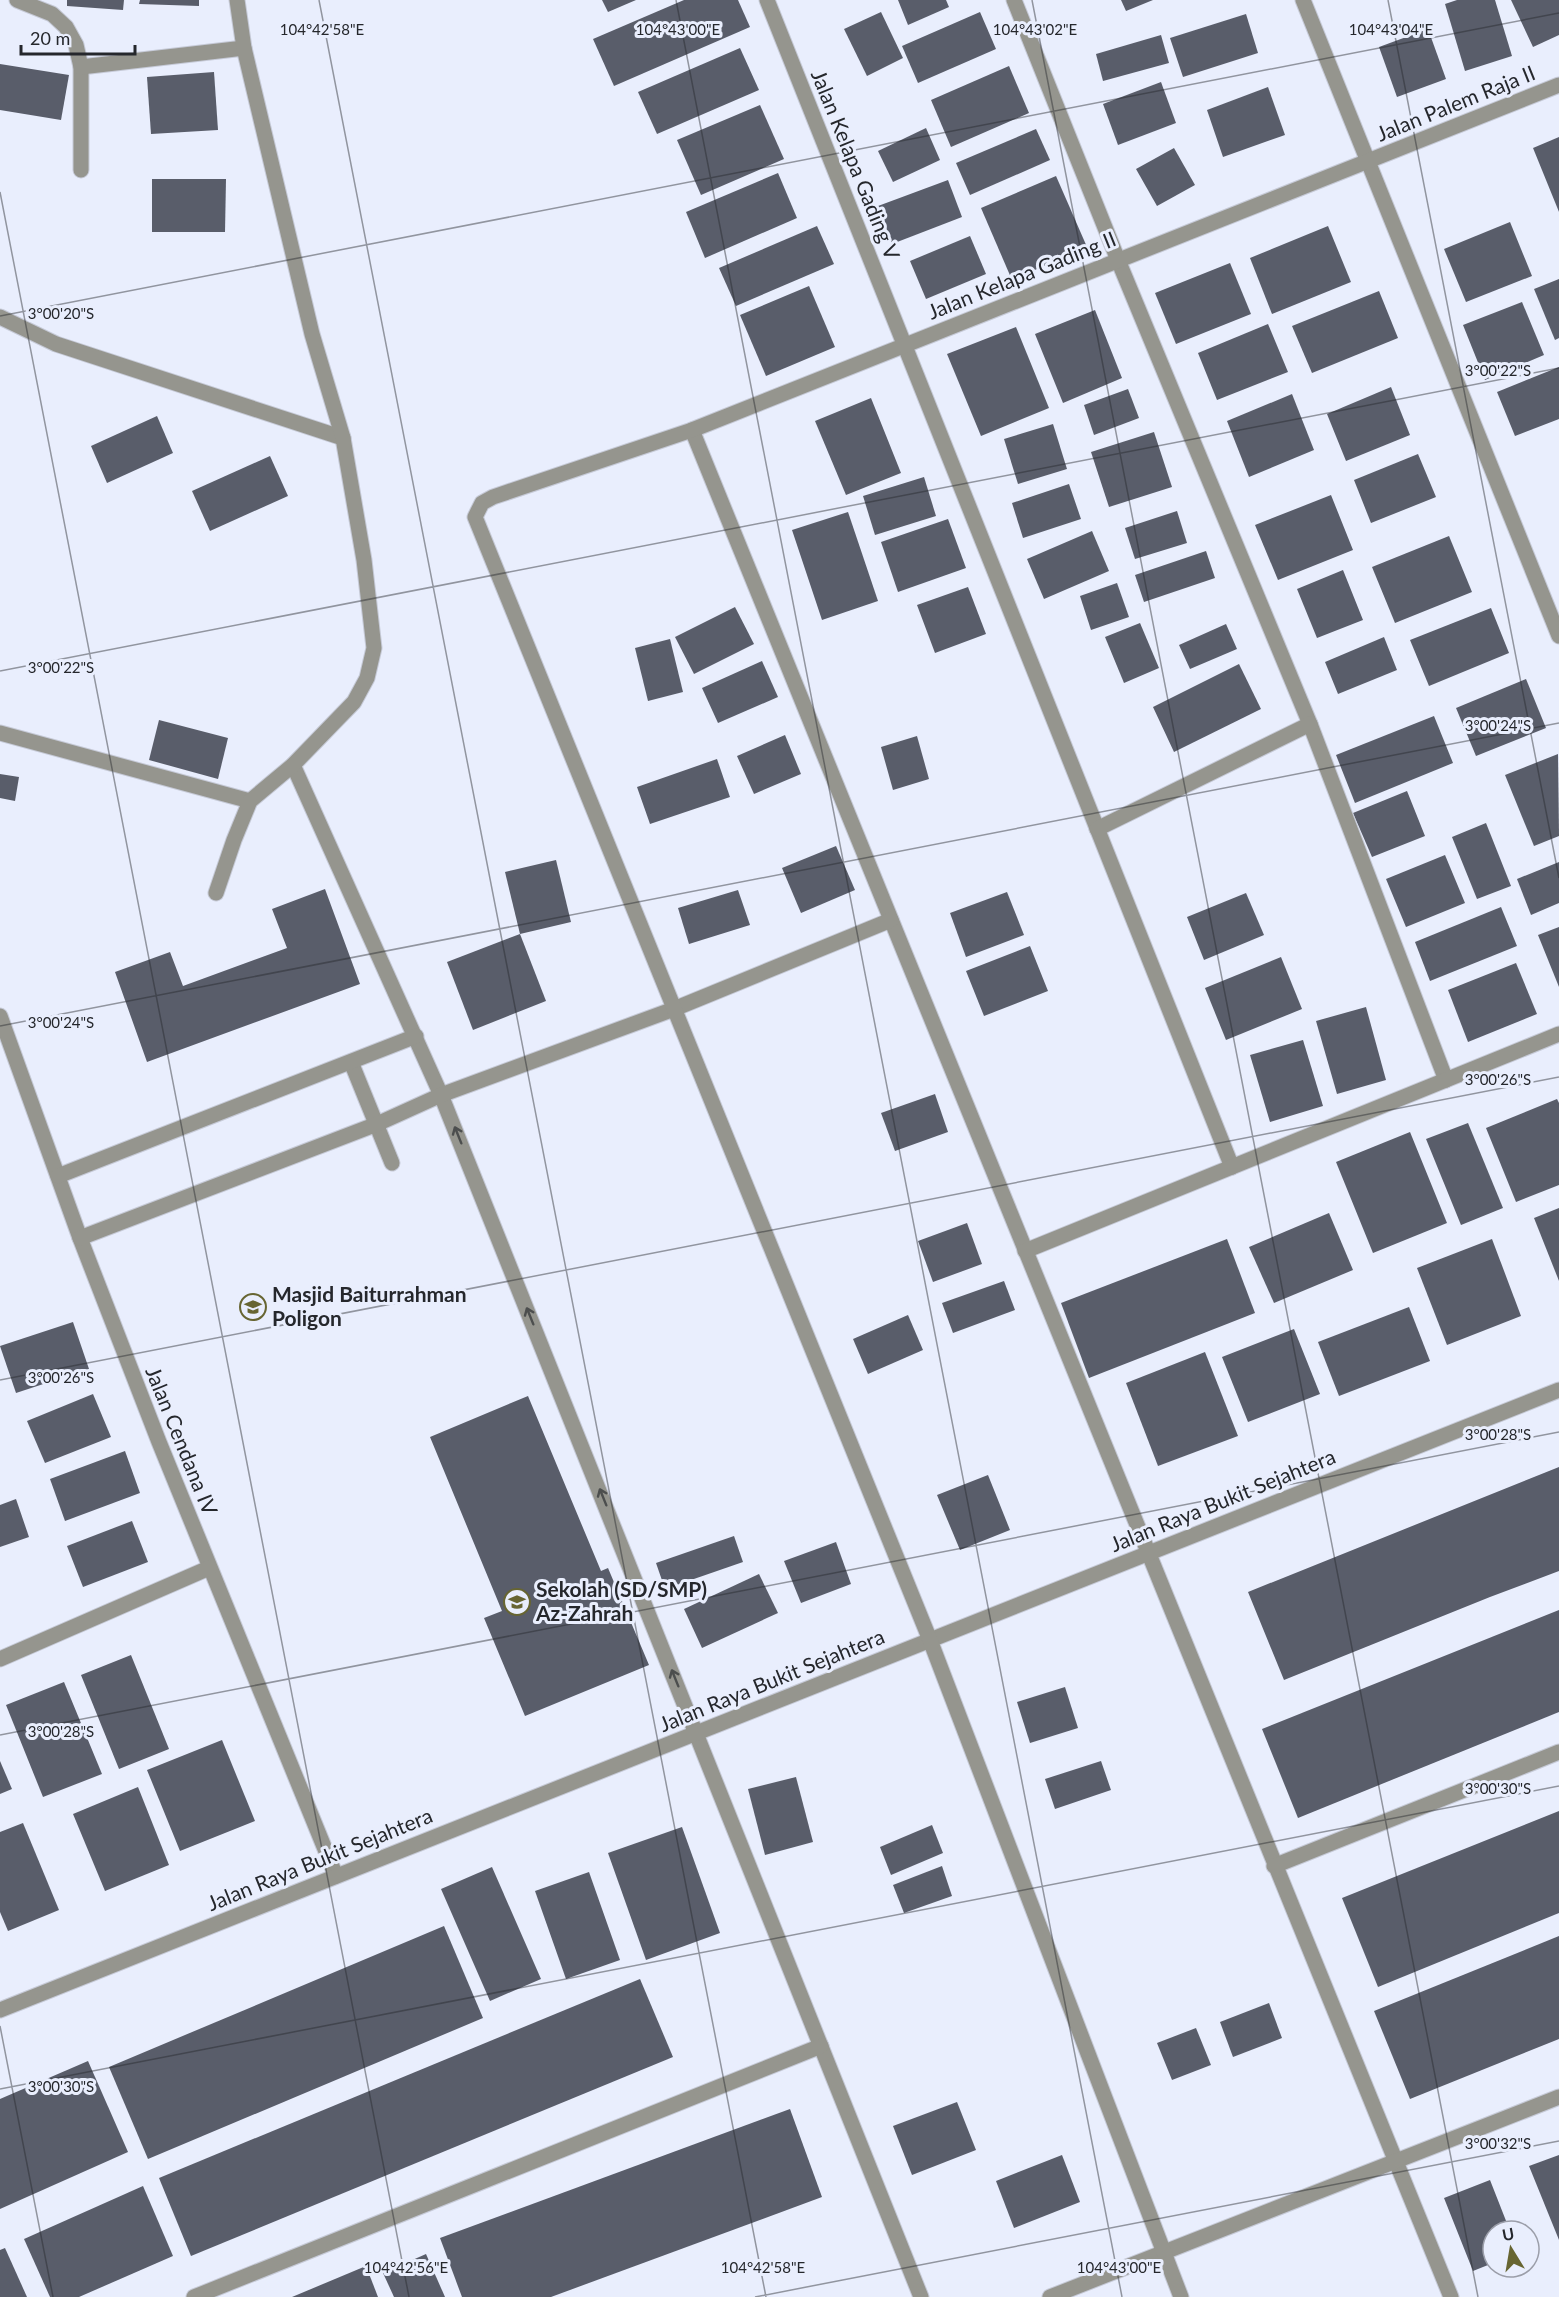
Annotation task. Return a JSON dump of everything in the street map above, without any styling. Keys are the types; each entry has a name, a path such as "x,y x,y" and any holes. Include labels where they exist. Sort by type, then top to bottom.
{"street":[{"path":"17,0 52,14 66,27 76,45 81,67 81,170"},
{"path":"216,893 250,801 293,765 354,702 367,678 374,648 364,560 343,438 312,334 244,48 237,0"},
{"name":"Jalan Kelapa Gading V","path":"767,0 1232,1167"},
{"path":"1014,0 1118,260 1310,724 1446,1080"},
{"path":"1303,0 1559,636"},
{"path":"81,67 244,48"},
{"name":"Jalan Palem Raja II","path":"1368,161 1559,85"},
{"name":"Jalan Kelapa Gading II","path":"674,1009 475,517 482,503 493,497 692,430 1368,161"},
{"path":"0,317 56,344 343,438"},
{"path":"692,430 1451,2297"},
{"path":"1097,829 1310,724"},
{"path":"0,733 250,801"},
{"path":"293,765 441,1095 921,2297"},
{"path":"80,1238 377,1124 441,1095 674,1009 891,920"},
{"path":"674,1009 930,1640 1181,2297"},
{"name":"Jalan Cendana IV","path":"0,1016 80,1238 209,1568 336,1876"},
{"path":"1025,1251 1559,1034"},
{"path":"58,1176 416,1035"},
{"path":"351,1062 392,1163"},
{"name":"Jalan Raya Bukit Sejahtera","path":"0,2010 1559,1390"},
{"path":"0,1659 209,1568"},
{"path":"1275,1866 1559,1752"},
{"path":"194,2297 821,2046"},
{"path":"1050,2297 1559,2097"}],"building":[{"path":"67,0 124,0 123,10 67,6"},
{"path":"140,0 199,0 199,6 139,4"},
{"path":"602,0 636,0 608,12"},
{"path":"684,0 738,0 750,27 614,86 593,39"},
{"path":"898,0 946,0 949,7 908,25"},
{"path":"1121,0 1153,0 1126,11"},
{"path":"1457,0 1495,0 1512,56 1465,71 1445,4"},
{"path":"1511,0 1559,0 1559,35 1533,47"},
{"path":"881,12 903,58 867,76 844,29"},
{"path":"980,12 996,49 918,83 902,46"},
{"path":"1246,14 1258,53 1183,77 1170,38"},
{"path":"1428,29 1446,79 1397,97 1379,47"},
{"path":"1161,35 1169,63 1103,81 1096,54"},
{"path":"740,48 759,90 657,134 638,92"},
{"path":"0,64 69,75 61,120 0,110"},
{"path":"1009,66 1029,113 951,147 931,100"},
{"path":"214,72 218,130 151,134 147,77"},
{"path":"1161,82 1176,123 1118,145 1103,104"},
{"path":"1268,87 1285,135 1223,157 1207,110"},
{"path":"760,105 784,159 701,195 677,140"},
{"path":"926,128 940,160 893,182 878,151"},
{"path":"1036,129 1050,160 970,195 956,163"},
{"path":"1559,137 1559,212 1533,148"},
{"path":"1174,148 1195,185 1157,206 1136,169"},
{"path":"778,173 797,218 705,258 686,212"},
{"path":"1056,176 1087,247 1012,280 981,208"},
{"path":"152,179 226,179 225,232 152,232"},
{"path":"948,180 962,217 892,244 878,206"},
{"path":"1510,222 1532,276 1466,302 1444,249"},
{"path":"817,226 834,264 736,306 719,268"},
{"path":"1328,226 1351,282 1272,314 1250,258"},
{"path":"970,236 986,274 926,299 910,261"},
{"path":"1230,263 1251,314 1176,344 1155,293"},
{"path":"1559,279 1559,338 1555,340 1534,289"},
{"path":"809,286 835,347 766,376 740,315"},
{"path":"1379,291 1398,338 1312,373 1292,326"},
{"path":"1522,302 1544,355 1485,380 1463,325"},
{"path":"1095,310 1122,378 1063,403 1035,334"},
{"path":"1268,324 1288,372 1217,400 1198,353"},
{"path":"1016,327 1049,408 981,436 947,354"},
{"path":"1559,367 1559,419 1515,436 1497,392"},
{"path":"1391,387 1410,435 1346,461 1327,414"},
{"path":"1128,389 1139,418 1094,435 1084,405"},
{"path":"1292,394 1314,450 1249,477 1227,421"},
{"path":"871,398 901,473 846,495 815,421"},
{"path":"157,416 173,453 107,483 91,446"},
{"path":"1053,424 1067,469 1018,484 1004,439"},
{"path":"1154,432 1172,487 1109,507 1091,452"},
{"path":"1418,454 1436,497 1371,523 1354,480"},
{"path":"270,456 288,496 210,531 192,491"},
{"path":"924,477 936,516 875,535 863,496"},
{"path":"1069,484 1081,519 1023,538 1012,503"},
{"path":"1331,495 1353,550 1278,580 1255,525"},
{"path":"1177,511 1187,543 1135,559 1125,528"},
{"path":"848,512 878,601 822,620 792,530"},
{"path":"948,519 966,568 898,592 881,542"},
{"path":"1092,531 1109,571 1044,599 1027,559"},
{"path":"1449,536 1472,592 1395,623 1372,567"},
{"path":"1206,551 1215,578 1144,602 1135,575"},
{"path":"1343,570 1363,620 1317,638 1297,589"},
{"path":"1117,583 1129,617 1091,630 1080,596"},
{"path":"968,587 986,634 935,653 917,605"},
{"path":"735,607 754,644 694,674 675,637"},
{"path":"1491,608 1509,653 1429,686 1410,640"},
{"path":"1140,623 1159,668 1124,683 1105,637"},
{"path":"1226,624 1237,649 1190,669 1179,645"},
{"path":"1384,637 1397,670 1338,694 1325,662"},
{"path":"670,639 683,692 648,701 635,648"},
{"path":"762,661 778,697 718,723 702,688"},
{"path":"1239,664 1261,709 1174,752 1153,707"},
{"path":"1526,679 1546,728 1476,756 1456,708"},
{"path":"1434,716 1453,763 1355,803 1336,755"},
{"path":"159,720 228,738 218,779 149,760"},
{"path":"785,735 801,774 754,794 737,756"},
{"path":"917,736 929,779 893,790 881,747"},
{"path":"1558,754 1559,836 1534,846 1505,775"},
{"path":"717,759 730,797 650,824 637,787"},
{"path":"0,774 19,777 15,801 0,798"},
{"path":"1407,791 1425,836 1372,857 1353,813"},
{"path":"1486,823 1511,886 1477,899 1452,837"},
{"path":"836,846 855,890 801,913 782,868"},
{"path":"1445,855 1465,903 1406,927 1386,879"},
{"path":"556,860 571,922 520,934 505,872"},
{"path":"1559,862 1559,903 1531,915 1517,879"},
{"path":"325,889 360,984 147,1062 115,972 170,952 183,986 287,948 272,909"},
{"path":"738,890 750,925 689,944 678,908"},
{"path":"1007,892 1024,935 966,957 950,913"},
{"path":"1246,893 1264,935 1204,960 1187,917"},
{"path":"1501,907 1517,946 1430,981 1415,942"},
{"path":"1559,927 1559,987 1538,935"},
{"path":"520,934 546,1001 473,1030 447,962"},
{"path":"1030,946 1048,991 984,1016 966,971"},
{"path":"1281,957 1302,1009 1226,1040 1205,988"},
{"path":"1516,963 1537,1014 1468,1042 1448,990"},
{"path":"1366,1007 1386,1080 1337,1094 1316,1021"},
{"path":"1303,1040 1323,1106 1270,1122 1250,1055"},
{"path":"935,1094 948,1132 895,1151 881,1113"},
{"path":"1557,1099 1559,1103 1559,1185 1516,1202 1486,1128"},
{"path":"1468,1123 1503,1208 1461,1225 1426,1139"},
{"path":"1410,1132 1447,1223 1373,1253 1336,1162"},
{"path":"1559,1208 1559,1281 1534,1218"},
{"path":"1329,1213 1353,1270 1274,1303 1249,1247"},
{"path":"967,1223 982,1264 933,1282 918,1241"},
{"path":"1227,1239 1255,1313 1089,1378 1061,1303"},
{"path":"1492,1239 1521,1316 1447,1345 1417,1268"},
{"path":"1004,1281 1015,1310 953,1333 942,1303"},
{"path":"1409,1307 1430,1361 1339,1396 1318,1342"},
{"path":"908,1315 923,1350 868,1374 853,1339"},
{"path":"73,1322 89,1369 16,1393 0,1346"},
{"path":"1294,1329 1320,1394 1248,1422 1222,1357"},
{"path":"1205,1352 1238,1436 1158,1466 1126,1383"},
{"path":"93,1394 111,1437 45,1463 27,1421"},
{"path":"528,1396 601,1571 608,1568 649,1665 525,1716 484,1618 502,1611 430,1437"},
{"path":"125,1451 140,1493 65,1521 50,1479"},
{"path":"1559,1467 1559,1571 1284,1680 1248,1592"},
{"path":"988,1475 1010,1530 960,1550 937,1495"},
{"path":"16,1499 29,1537 0,1547 0,1505"},
{"path":"132,1521 148,1562 83,1587 67,1546"},
{"path":"734,1536 743,1562 665,1589 656,1563"},
{"path":"836,1542 851,1584 801,1603 784,1561"},
{"path":"759,1574 778,1613 702,1648 684,1609"},
{"path":"1559,1610 1559,1712 1298,1818 1262,1729"},
{"path":"131,1655 169,1749 119,1769 81,1675"},
{"path":"64,1682 102,1774 43,1797 6,1705"},
{"path":"1065,1687 1078,1728 1030,1743 1017,1702"},
{"path":"222,1740 255,1821 180,1851 147,1770"},
{"path":"0,1761 12,1789 0,1794"},
{"path":"1101,1761 1111,1790 1055,1809 1045,1779"},
{"path":"796,1777 813,1842 765,1855 748,1789"},
{"path":"138,1787 169,1865 105,1891 73,1814"},
{"path":"1559,1811 1559,1913 1378,1987 1342,1898"},
{"path":"23,1823 59,1910 8,1931 0,1912 0,1832"},
{"path":"932,1825 943,1853 891,1875 880,1847"},
{"path":"682,1827 720,1933 646,1960 608,1853"},
{"path":"942,1866 952,1896 904,1913 893,1885"},
{"path":"492,1867 541,1979 490,2001 441,1889"},
{"path":"589,1872 620,1960 566,1979 535,1891"},
{"path":"444,1926 483,2018 148,2159 109,2067"},
{"path":"1559,1936 1559,2039 1410,2099 1374,2011"},
{"path":"640,1979 673,2057 191,2256 159,2178"},
{"path":"1269,2003 1282,2038 1233,2057 1220,2022"},
{"path":"1196,2028 1211,2065 1172,2080 1157,2043"},
{"path":"88,2061 128,2152 0,2209 0,2099"},
{"path":"957,2102 976,2150 912,2175 893,2126"},
{"path":"790,2109 822,2197 551,2297 462,2297 440,2238"},
{"path":"1062,2155 1080,2202 1014,2228 996,2181"},
{"path":"1559,2155 1559,2240 1529,2166"},
{"path":"1490,2180 1505,2219 1481,2219 1481,2268 1473,2271 1444,2198"},
{"path":"143,2186 173,2256 79,2297 50,2297 24,2239"},
{"path":"5,2248 27,2297 0,2297 0,2250"},
{"path":"426,2254 445,2297 394,2297 383,2273"},
{"path":"366,2266 378,2297 292,2297"}],"place":[{"name":"Masjid Baiturrahman Poligon","path":"253,1307"},
{"name":"Sekolah (SD/SMP) Az-Zahrah","path":"517,1602"}]}
